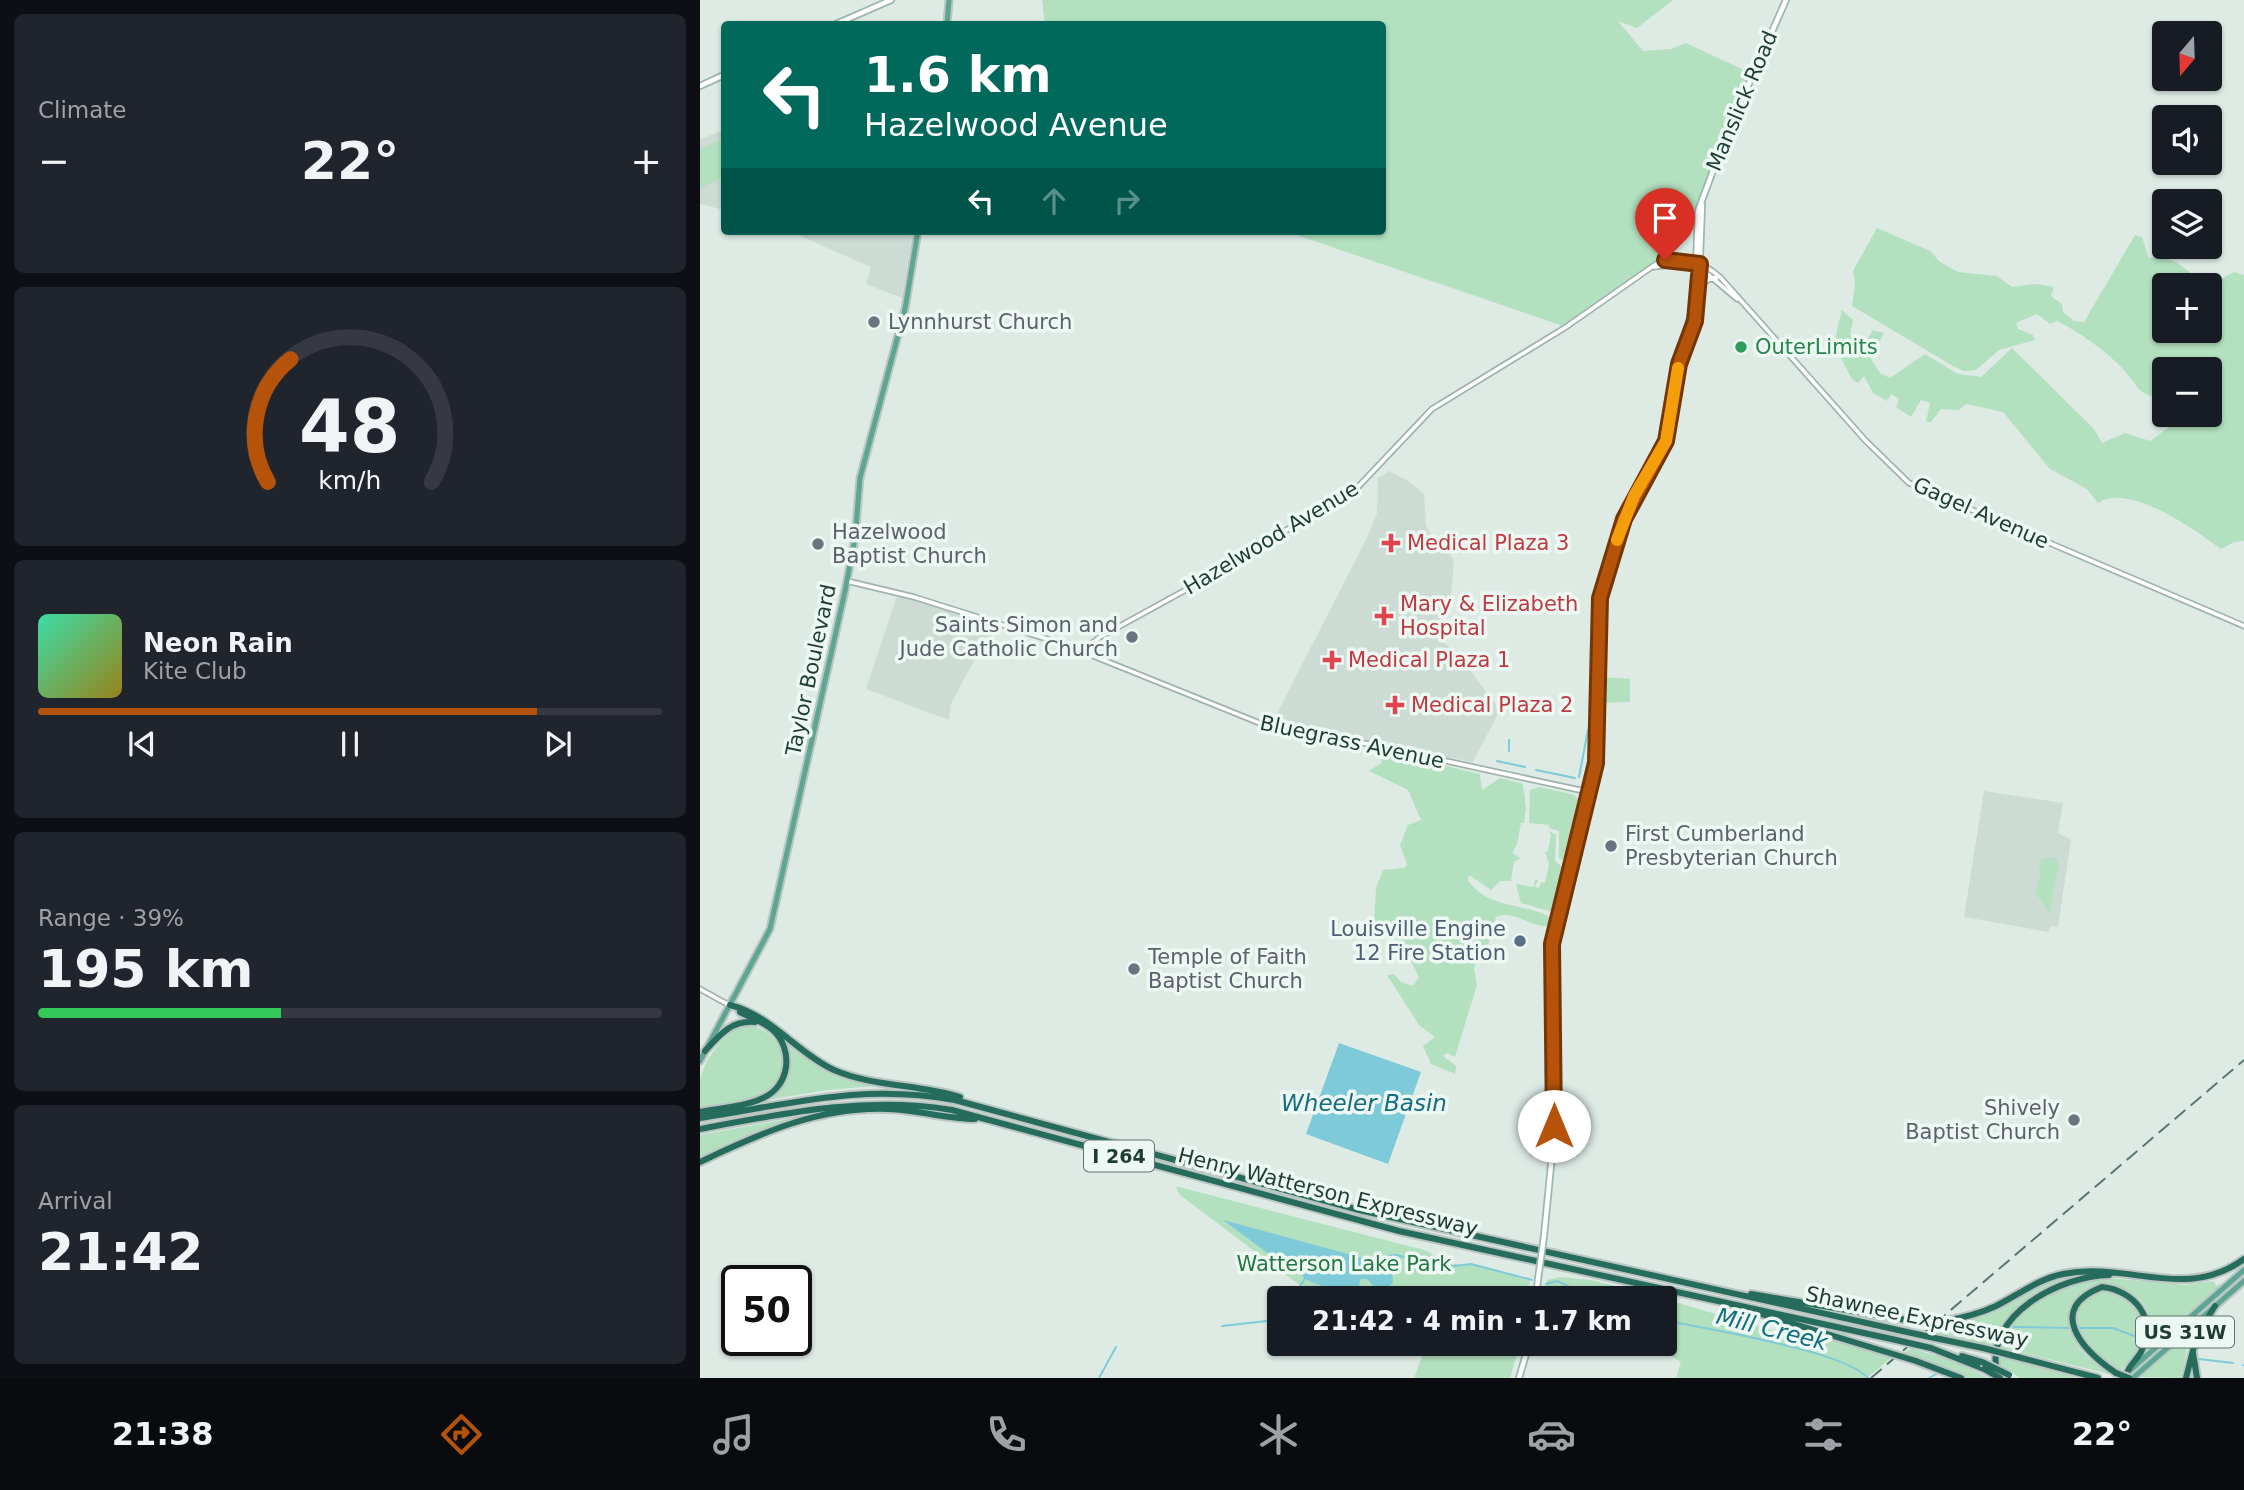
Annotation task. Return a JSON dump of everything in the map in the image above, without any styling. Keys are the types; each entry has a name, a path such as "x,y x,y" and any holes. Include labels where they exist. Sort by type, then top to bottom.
{"highway":[{"path":"700,1115 758,1100 778,1087 786,1069 784,1047 777,1034 730,1005"},
{"path":"730,1005 775,1026 814,1059 837,1071 862,1079 934,1090 977,1105"},
{"path":"705,1051 733,1025 760,1022"},
{"name":"Henry Watterson Expressway","path":"700,1115 819,1096 866,1092 933,1096 977,1105 1348,1207 1728,1292"},
{"name":"Henry Watterson Expressway","path":"700,1129 856,1104 915,1105 984,1119 1399,1231 1896,1339 1946,1353"},
{"path":"700,1161 773,1129 830,1113 885,1109 984,1119"},
{"path":"1999,1378 1995,1356 2001,1337 2017,1316 2043,1294 2089,1277 2207,1279 2224,1273 2244,1259"},
{"path":"1728,1292 1912,1321 1945,1321 1980,1313 2042,1280 2062,1274 2099,1270 2160,1278"},
{"path":"2102,1287 2129,1294 2144,1313 2146,1341 2125,1376 2084,1348 2073,1322 2076,1305 2082,1297 2102,1287"},
{"name":"Shawnee Expressway","path":"1728,1292 1983,1348 2098,1378"},
{"path":"1740,1305 1961,1378"},
{"path":"2186,1378 2192,1348 2216,1306"},
{"path":"2192,1348 2197,1378"},
{"name":"Shawnee Expressway","path":"1946,1353 1983,1366 1999,1378"},
{"path":"1983,1366 2011,1377"}],"main road":[{"path":"843,21 891,0"},
{"path":"947,21 949,0"},
{"name":"Manslick Road","path":"1697,300 1702,204 1727,133 1786,0"},
{"path":"700,86 721,76"},
{"name":"Taylor Boulevard","path":"700,1061 769,929 847,581 855,538 860,478 905,309 917,235"},
{"name":"Manslick Road","path":"1537,1286 1554,1135 1551,963 1554,934 1591,761 1597,705 1602,588 1628,510 1666,441 1679,364 1700,287 1699,266"},
{"path":"1700,287 1708,279 1716,278"},
{"name":"US 31W","path":"2125,1376 2244,1270"},
{"name":"US 31W","path":"2125,1376 2244,1281"},
{"path":"1519,1378 1525,1356"}],"street":[{"name":"Hazelwood Avenue","path":"1082,651 1100,636 1191,587 1357,488 1432,409 1566,327 1654,267 1670,259 1699,266"},
{"name":"Gagel Avenue","path":"1699,266 1716,278 1738,300"},
{"name":"Gagel Avenue","path":"1699,266 1714,271 1878,455 1909,483 2244,626"},
{"name":"Bluegrass Avenue","path":"847,581 914,597 1082,651 1266,726 1368,744 1586,792"},
{"path":"700,989 730,1005"}],"shaded area":[{"path":"721,130 721,209 700,204 700,140"},
{"path":"798,235 912,235 902,298 866,284 871,267"},
{"name":"Mary & Elizabeth Hospital","path":"1389,471 1407,480 1424,494 1426,525 1432,538 1449,550 1454,563 1451,593 1442,614 1440,630 1444,642 1463,661 1495,703 1498,714 1473,762 1275,724 1274,719 1366,540 1377,513 1378,478"},
{"path":"898,593 996,622 988,649 981,647 951,704 949,720 866,689"},
{"path":"1984,791 2063,803 2058,833 2071,840 2058,927 2050,926 2049,932 1964,917"}],"green space":[{"path":"1042,0 1673,0 1637,28 1618,21 1643,51 1671,49 1686,43 1748,72 1743,91 1720,142 1694,213 1684,230 1654,263 1637,277 1566,327 1297,235 1386,235 1386,21 1045,21"},
{"path":"721,139 721,178 700,188 700,149"},
{"path":"1877,228 1930,251 1940,262 1958,272 1997,276 2012,287 2037,284 2054,287 2051,296 2062,304 2063,312 2074,321 2084,322 2135,235 2142,237 2149,258 2173,260 2191,273 2152,273 2152,343 2222,343 2222,278 2234,272 2244,275 2244,541 2234,542 2221,549 2179,521 2144,503 2111,498 2098,503 2087,489 2050,469 2003,412 1966,404 1959,410 1941,409 1931,422 1926,422 1930,403 1921,400 1911,417 1896,407 1899,399 1891,394 1887,401 1873,393 1864,376 1858,383 1853,380 1836,344 1836,333 1842,310 1853,320 1850,335 1866,341 1873,330 1884,333 1871,359 1880,373 1890,378 1925,354 1958,374 1981,377 2012,348 2094,429 2102,443 2125,433 2150,441 2169,427 2222,427 2222,357 2152,357 2152,397 2139,389 2124,370 2093,343 2057,321 2050,324 2037,314 2016,323 2018,329 2033,335 2035,340 1999,350 1976,370 1964,371 1852,306 1855,285 1853,271"},
{"path":"1603,677 1630,679 1630,702 1601,703"},
{"path":"1390,753 1480,774 1482,790 1500,778 1523,784 1526,808 1524,823 1521,823 1517,844 1512,853 1520,858 1514,862 1511,881 1500,881 1491,890 1469,875 1468,880 1487,897 1544,914 1553,920 1552,925 1545,926 1510,915 1496,917 1487,949 1479,951 1474,968 1477,985 1455,1057 1447,1053 1443,1056 1456,1066 1455,1074 1431,1064 1423,1046 1435,1037 1419,1025 1387,975 1394,974 1401,982 1413,986 1419,977 1411,961 1400,950 1391,926 1374,921 1376,888 1383,870 1404,868 1407,864 1400,845 1408,825 1421,820 1408,790 1369,771 1381,763 1382,754"},
{"path":"1539,787 1572,794 1579,799 1566,855 1562,860 1559,858 1559,831 1549,828 1549,825 1529,823 1530,790"},
{"path":"1549,831 1556,835 1555,861 1562,867 1553,909 1549,911 1521,903 1516,884 1534,887 1535,880 1538,880 1535,887 1539,888 1541,882 1545,883 1549,864 1545,852 1548,851 1551,835"},
{"path":"2047,857 2055,858 2059,865 2049,913 2035,892 2041,874 2038,871 2041,860"},
{"path":"742,1025 766,1032 775,1040 784,1060 779,1082 769,1092 754,1099 700,1109 700,1081 705,1065 722,1041"},
{"path":"786,1041 814,1061 887,1085 827,1090 767,1100 784,1081 788,1067"},
{"path":"798,1117 700,1157 700,1135"},
{"name":"Watterson Lake Park","path":"1175,1186 1424,1250 1452,1264 1477,1265 1530,1281 1529,1286 1304,1286 1180,1195"},
{"path":"1561,1277 1615,1286 1546,1286 1547,1280"},
{"path":"2110,1278 2185,1285 2214,1281 2216,1286 2223,1283 2147,1348 2150,1321 2142,1301 2125,1290 2105,1286 2086,1290 2073,1302 2068,1320 2081,1350 2109,1374 1999,1347 2017,1317 2044,1296 2076,1284"},
{"path":"2060,1279 2061,1281 2031,1300 2013,1317 1994,1346 1929,1332 1938,1327 1970,1320 2026,1291"},
{"path":"2102,1290 2119,1294 2131,1301 2139,1310 2143,1322 2139,1347 2131,1360 2119,1371 2085,1343 2076,1320 2079,1309 2087,1299"},
{"path":"1677,1303 1803,1339 1807,1331 1892,1357 1867,1378 1676,1378 1681,1362 1671,1356 1677,1356"},
{"path":"2201,1322 2188,1344 2181,1378 2137,1377"},
{"path":"1911,1348 1955,1362 1989,1378 1966,1378 1902,1354"},
{"path":"1420,1356 1516,1356 1510,1378 1414,1378 1422,1357"},
{"path":"1998,1356 2077,1378 2021,1378 1997,1365"}],"water":[{"name":"Wheeler Basin","path":"1339,1043 1421,1072 1388,1164 1306,1134"},
{"path":"1223,1220 1385,1264 1392,1271 1393,1283 1389,1286 1373,1286 1367,1279 1361,1279 1359,1286 1322,1286 1304,1279 1302,1272 1296,1274"}],"waterway":[{"path":"1579,777 1588,730"},
{"path":"1509,740 1509,751"},
{"path":"1497,761 1525,767"},
{"path":"1536,770 1575,778"},
{"name":"Mill Creek","path":"1381,1263 1388,1256 1396,1255 1446,1267 1471,1264 1532,1280"},
{"name":"Mill Creek","path":"1300,1286 1304,1280"},
{"name":"Mill Creek","path":"1546,1284 1557,1281 1568,1286"},
{"name":"Mill Creek","path":"1222,1326 1267,1321"},
{"name":"Mill Creek","path":"1677,1323 1831,1358 1854,1368 1868,1378"},
{"name":"Mill Creek","path":"2014,1327 2070,1328"},
{"name":"Mill Creek","path":"2078,1328 2113,1328 2142,1339"},
{"name":"Mill Creek","path":"1099,1378 1116,1347"},
{"name":"Mill Creek","path":"2199,1359 2233,1363"},
{"name":"Mill Creek","path":"1929,1378 1938,1373"}],"railway":[{"path":"1871,1378 2244,1060"}],"slow traffic":[{"path":"1617,540 1634,496 1666,441 1678,368"}],"place":[{"name":"Lynnhurst Church","path":"874,322"},
{"name":"OuterLimits","path":"1741,347"},
{"name":"Medical Plaza 3","path":"1391,543"},
{"name":"Hazelwood Baptist Church","path":"818,544"},
{"name":"Mary & Elizabeth Hospital","path":"1384,616"},
{"name":"Saints Simon and Jude Catholic Church","path":"1132,637"},
{"name":"Medical Plaza 1","path":"1332,660"},
{"name":"Medical Plaza 2","path":"1395,705"},
{"name":"First Cumberland Presbyterian Church","path":"1611,846"},
{"name":"Louisville Engine 12 Fire Station","path":"1520,941"},
{"name":"Temple of Faith Baptist Church","path":"1134,969"},
{"name":"Shively Baptist Church","path":"2074,1120"}],"route":[{"path":"1554,1126 1552,944 1596,763 1600,598 1624,519 1638,488 1659,457 1666,441 1679,364 1693,332 1698,306 1700,264 1675,259 1665,260"}]}
